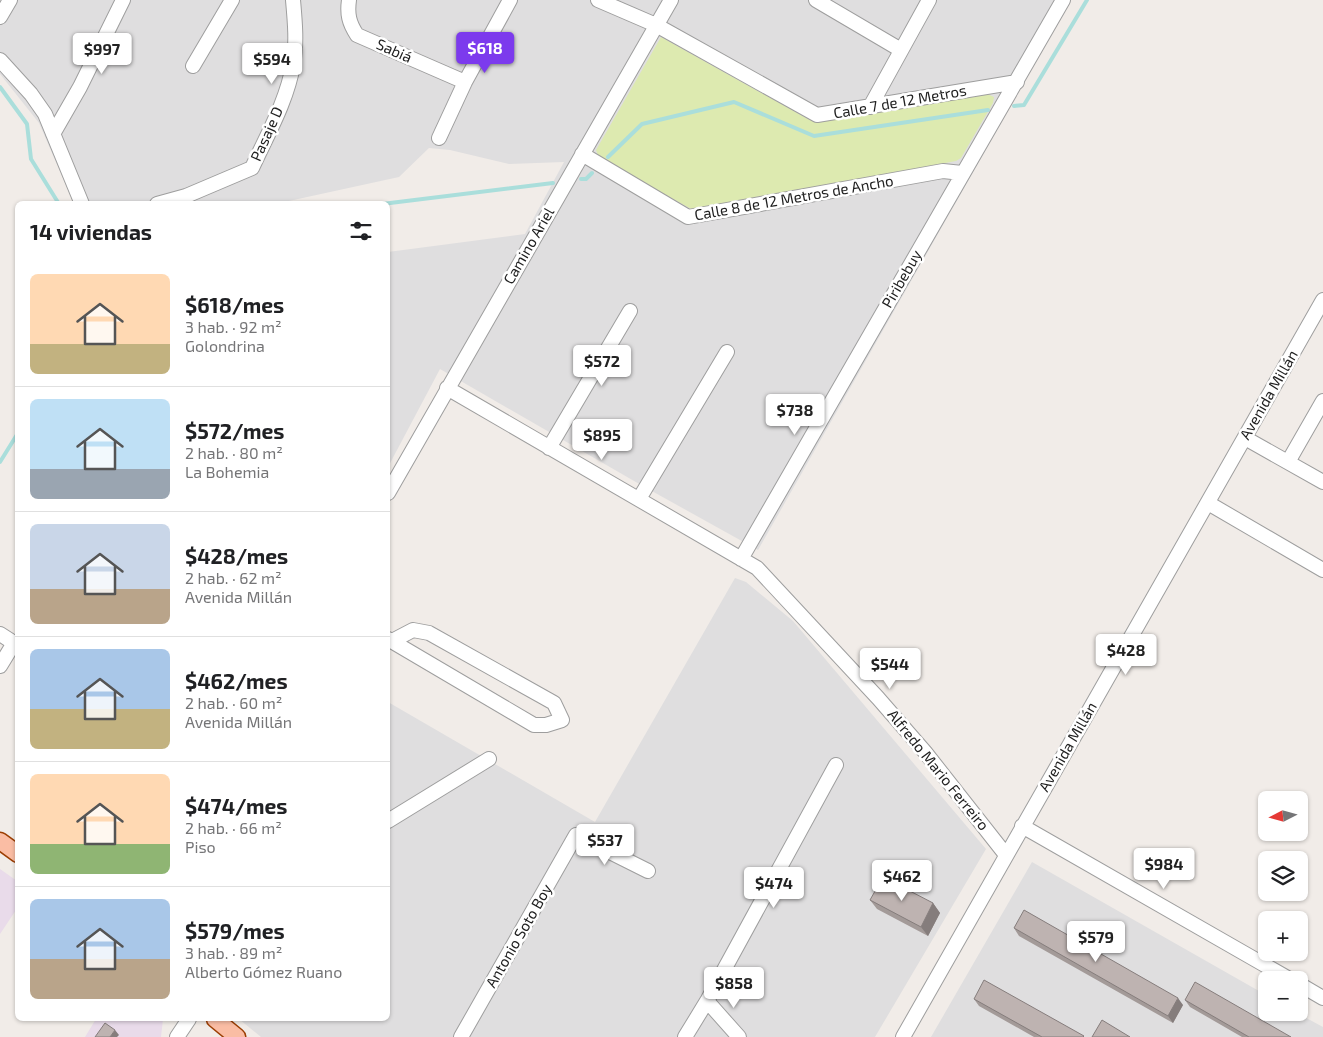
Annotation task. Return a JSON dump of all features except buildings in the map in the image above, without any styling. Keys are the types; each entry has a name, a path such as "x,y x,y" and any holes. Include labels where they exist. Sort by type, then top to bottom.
{"main road":[{"path":"0,841 15,852"},
{"path":"217,1021 233,1036"}],"street":[{"path":"0,17 10,0"},
{"path":"53,134 80,87 123,0"},
{"path":"193,66 232,0"},
{"name":"Pasaje D","path":"168,201 186,196 252,168 284,96 293,65 296,32 293,0"},
{"name":"Sabiá","path":"349,0 347,11 350,24 357,35 465,82"},
{"path":"439,138 465,82 510,0"},
{"name":"Calle 7 de 12 Metros","path":"598,0 656,25 810,113 818,115 1017,82"},
{"name":"Camino Ariel","path":"390,490 671,0"},
{"path":"816,0 901,50"},
{"path":"870,107 929,0"},
{"name":"Piribebuy","path":"741,559 1063,0"},
{"path":"0,60 31,94 45,114 81,201"},
{"name":"Calle 8 de 12 Metros de Ancho","path":"582,154 688,217 943,171 962,173"},
{"name":"Avenida Millán","path":"903,1037 1323,300"},
{"path":"549,448 630,311"},
{"path":"639,499 727,352"},
{"name":"Alfredo Mario Ferreiro","path":"448,388 757,568 878,698 925,752 1006,855"},
{"path":"1288,462 1323,401"},
{"path":"1245,438 1323,482"},
{"path":"1208,503 1323,570"},
{"path":"413,630 429,633 554,703 562,720 546,725 534,725 390,640 413,630"},
{"path":"0,634 14,644 0,666"},
{"path":"390,820 489,759"},
{"path":"685,1037 707,1001 836,765"},
{"path":"1022,826 1275,971"},
{"name":"Antonio Soto Boy","path":"461,1037 576,836 648,871"},
{"path":"1308,989 1323,998"},
{"path":"707,1001 739,1037"},
{"path":"176,1037 188,1021"}],"shaded area":[{"path":"0,0 1071,0 758,550 440,369 390,463 390,252 525,234 564,162 509,164 450,150 429,148 399,177 289,201 73,201 39,123 0,74"},
{"path":"735,578 746,582 793,621 986,849 875,1037 261,1037 241,1021 390,1021 390,703 595,822"},
{"path":"1032,862 1258,990 1258,1021 1308,1021 1308,1019 1323,1027 1323,1037 931,1037"},
{"path":"0,869 15,880 15,912 0,934"},
{"path":"95,1021 163,1021 161,1037 85,1037"}],"green space":[{"path":"661,37 808,119 818,122 985,93 994,97 993,103 961,158 956,161 693,210 599,158 596,150"}],"waterway":[{"path":"1014,106 1024,105 1087,0"},
{"path":"0,87 27,124 31,159 57,201"},
{"path":"608,157 642,124 734,102 814,136 988,110"},
{"path":"581,179 586,179 592,173"},
{"path":"390,203 553,183"},
{"path":"0,462 15,438"}]}
